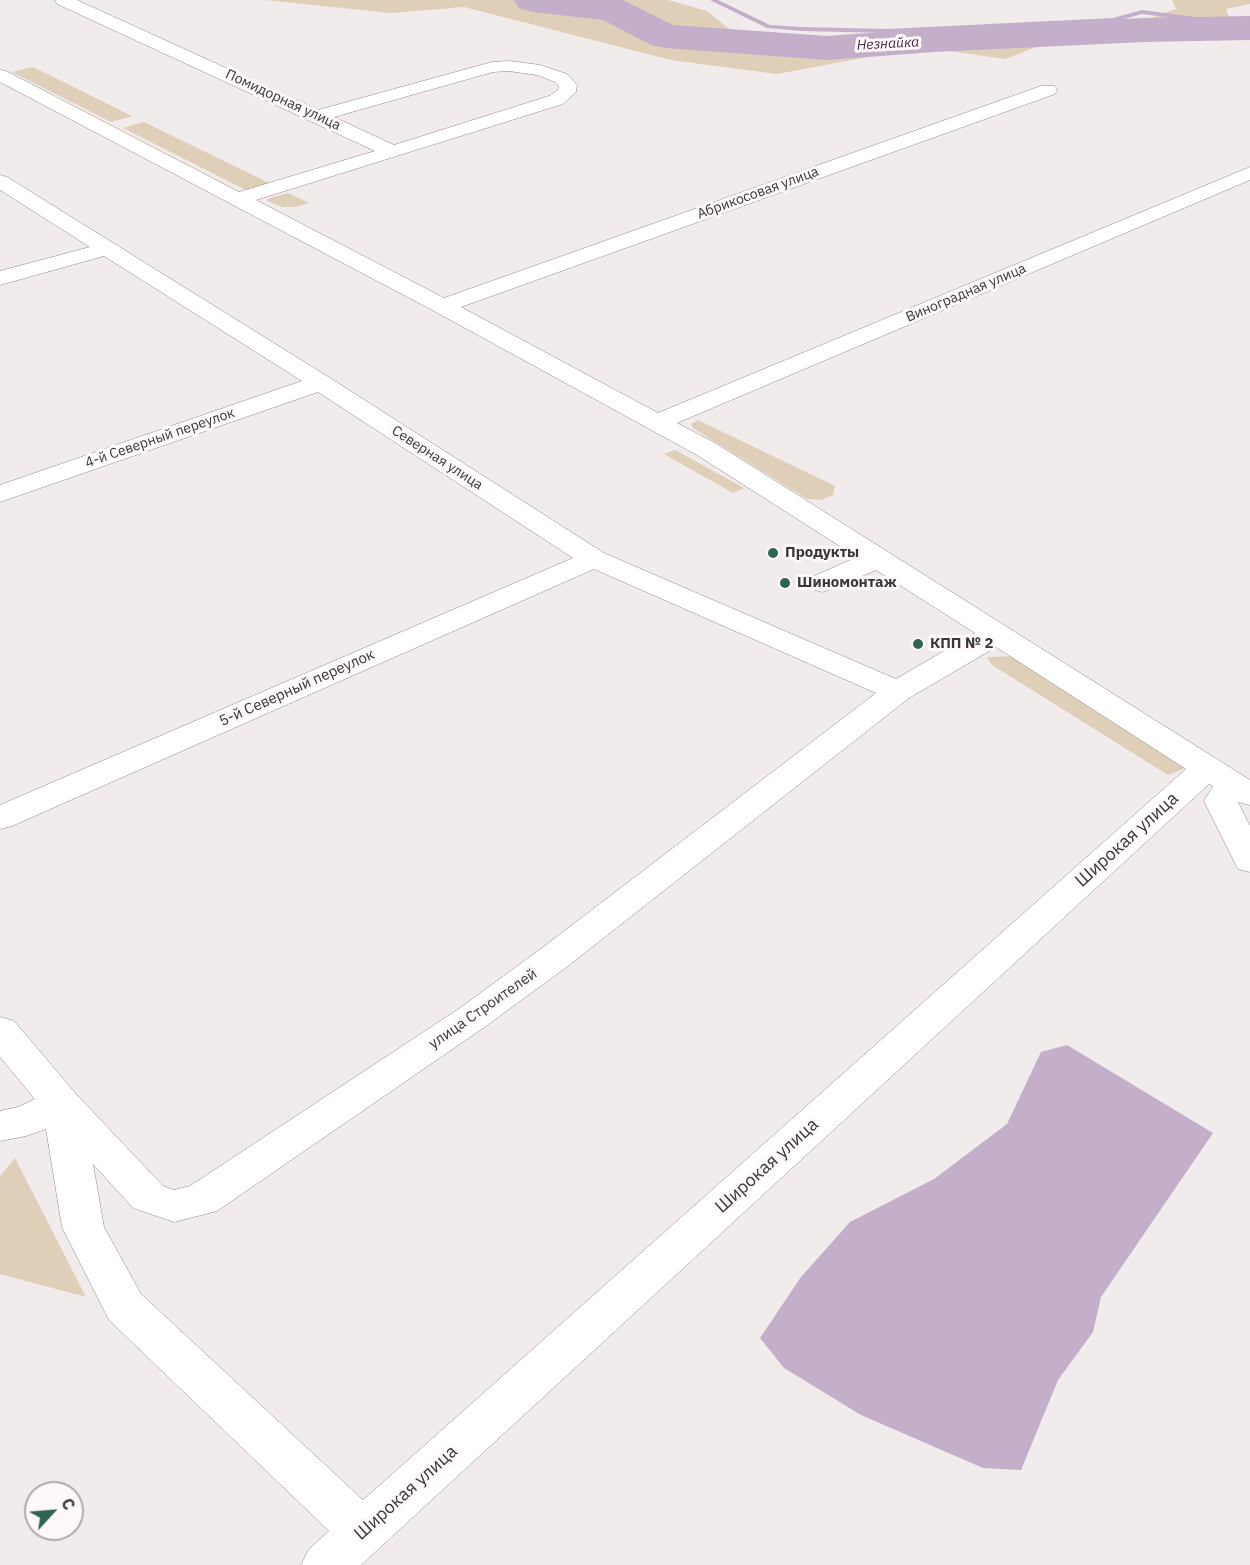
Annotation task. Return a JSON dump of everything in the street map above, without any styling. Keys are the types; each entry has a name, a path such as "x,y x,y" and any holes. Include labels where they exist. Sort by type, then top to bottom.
{"street":[{"name":"Помидорная улица","path":"63,0 393,152"},
{"path":"238,199 556,100 567,92 568,85 556,76 540,70 492,66 318,116"},
{"path":"0,75 442,306 670,417 737,468 1231,783 1221,801 1250,861"},
{"name":"Абрикосовая улица","path":"442,306 1048,90"},
{"name":"Виноградная улица","path":"670,417 1250,173"},
{"name":"Северная улица","path":"0,181 321,383 594,559 898,691"},
{"path":"0,278 106,249"},
{"name":"4-й Северный переулок","path":"0,494 321,383"},
{"path":"822,583 879,558"},
{"name":"5-й Северный переулок","path":"0,818 594,559"},
{"name":"улица Строителей","path":"0,1031 62,1104 148,1197 174,1206 202,1199 473,1017 555,957 898,691 967,649 998,634"},
{"name":"Широкая улица","path":"326,1565 1231,783"},
{"path":"0,1126 26,1121 62,1104 83,1227 125,1307 363,1532"}],"shaded area":[{"path":"265,0 668,0 707,11 754,49 920,35 1039,46 1005,59 922,47 777,74 671,60 464,7 391,13"},
{"path":"1172,0 1250,0 1250,4 1226,9 1235,36 1134,24 1176,9"},
{"path":"33,67 132,116 111,122 12,72"},
{"path":"144,122 269,183 246,190 123,128"},
{"path":"288,193 309,203 295,207 282,207 267,201 267,199"},
{"path":"698,420 835,486 833,495 821,500 807,499 693,428 691,424"},
{"path":"675,450 744,488 733,493 664,454"},
{"path":"1019,656 1185,768 1168,775 992,665 987,657"},
{"path":"1067,1045 1213,1133 1101,1297 1093,1332 1058,1380 1021,1470 983,1468 861,1415 784,1368 760,1338 801,1277 850,1222 934,1179 1007,1124 1041,1052"},
{"path":"15,1158 86,1297 0,1274 0,1176"}],"waterway":[{"name":"Незнайка","path":"533,0 612,9 665,36 827,48 934,40 1144,30 1250,28"},
{"name":"Незнайка","path":"713,0 769,27 802,29 887,31 1113,20 1142,12 1250,26"}],"place":[{"name":"Продукты","path":"773,553"},
{"name":"Шиномонтаж","path":"785,583"},
{"name":"КПП № 2","path":"918,644"}]}
